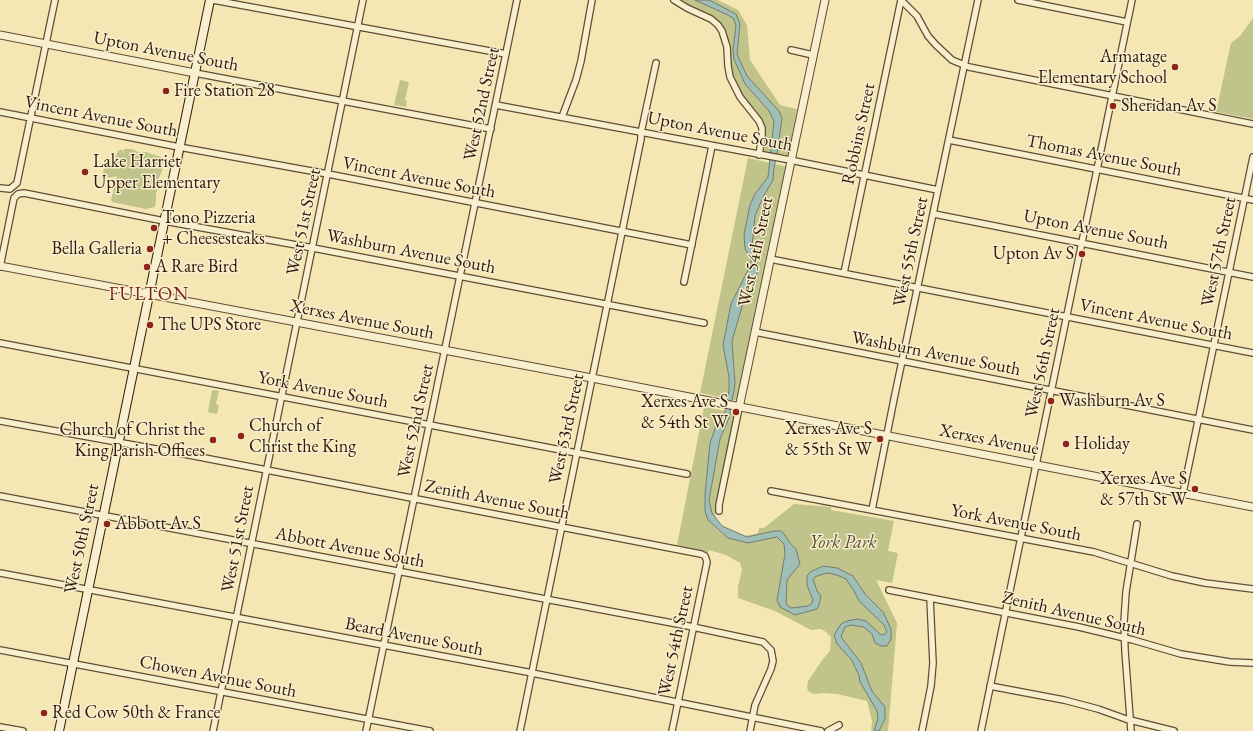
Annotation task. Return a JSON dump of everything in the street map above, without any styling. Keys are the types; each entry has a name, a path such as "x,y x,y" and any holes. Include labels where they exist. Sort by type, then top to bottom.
{"main road":[{"name":"West 50th Street","path":"59,731 179,147 211,0"}],"street":[{"path":"0,188 8,190 17,183 55,0"},
{"path":"211,0 506,54"},
{"name":"West 51st Street","path":"213,731 363,0"},
{"name":"West 52nd Street","path":"366,731 518,0"},
{"path":"562,117 576,80 581,61 592,0"},
{"path":"674,0 711,19 722,31 727,47 730,77 740,97 759,121 762,128 759,155"},
{"name":"West 54th Street","path":"719,511 736,407 755,332 825,0"},
{"path":"901,0 917,16 928,36 936,45 952,60 965,66 1253,124"},
{"name":"Robbins Street","path":"844,273 901,0"},
{"name":"West 55th Street","path":"872,510 978,0"},
{"path":"1018,0 1127,22"},
{"name":"West 56th Street","path":"981,731 1132,0"},
{"name":"Upton Avenue South","path":"0,35 491,129"},
{"path":"791,50 813,55"},
{"name":"West 53rd Street","path":"520,731 656,63"},
{"name":"Upton Avenue South","path":"496,105 780,158 938,190"},
{"name":"Vincent Avenue South","path":"0,112 692,245"},
{"name":"Thomas Avenue South","path":"949,140 1253,200"},
{"path":"684,282 712,146"},
{"name":"West 57th Street","path":"1183,493 1253,157"},
{"name":"Washburn Avenue South","path":"0,267 14,198 18,194 24,193 164,221 607,304 704,324"},
{"name":"Upton Avenue South","path":"934,214 1253,277"},
{"name":"Vincent Avenue South","path":"770,259 1253,353"},
{"name":"Xerxes Avenue South","path":"0,267 591,378 719,404"},
{"name":"Washburn Avenue South","path":"755,332 1253,430"},
{"name":"York Avenue South","path":"0,343 687,474"},
{"name":"Xerxes Avenue","path":"719,404 1253,507"},
{"name":"Zenith Avenue South","path":"0,421 119,442 561,526 705,556"},
{"name":"York Avenue South","path":"771,491 1094,552 1178,577 1204,583 1253,589"},
{"name":"Abbott Avenue South","path":"0,496 694,627 763,642 771,650 773,661 759,695 750,731"},
{"path":"1131,731 1124,638 1126,592 1138,524"},
{"name":"West 54th Street","path":"672,731 707,562 705,556"},
{"name":"Beard Avenue South","path":"0,573 531,673 821,731"},
{"name":"Zenith Avenue South","path":"890,590 1079,627 1181,654 1253,664"},
{"path":"922,731 934,663 930,598"},
{"name":"Chowen Avenue South","path":"0,650 430,731"},
{"path":"990,686 1064,700 1098,709 1131,721 1174,731"},
{"path":"828,731 839,725"},
{"path":"0,727 23,731"}],"green space":[{"path":"674,0 718,0 738,10 747,25 750,60 780,105 797,109 788,155 764,151 762,128 734,87 718,25"},
{"path":"1253,18 1253,119 1216,112 1231,43 1240,36"},
{"path":"400,80 409,82 405,100 407,101 406,107 394,105"},
{"path":"124,149 147,152 162,157 162,171 156,193 155,207 146,209 112,202 111,200 117,176 109,178 103,172 107,157 110,159 114,158 120,150 123,150 123,155"},
{"path":"748,158 788,167 739,401 700,393"},
{"path":"212,390 219,391 216,404 219,405 217,414 208,412"},
{"name":"York Park","path":"704,407 736,413 713,525 728,538 757,534 759,528 764,528 794,504 831,507 831,510 894,521 888,551 898,553 892,583 876,580 897,623 888,731 871,731 872,721 867,701 837,694 814,694 808,691 808,681 830,651 831,637 826,632 821,629 811,630 775,611 738,598 738,587 742,570 740,563 726,555 709,550 707,555 701,550 677,545"}],"water":[{"path":"695,0 709,0 736,14 740,24 737,54 747,76 779,111 782,118 773,180 763,197 755,216 752,247 758,266 757,274 746,293 732,341 735,384 729,418 720,439 709,500 712,513 722,526 747,537 774,531 781,531 785,535 796,549 800,564 787,580 786,603 791,608 808,606 812,603 813,600 807,585 807,576 810,572 823,566 837,568 853,576 865,594 883,612 891,629 891,639 887,646 881,646 875,643 872,634 864,627 851,625 845,627 841,637 861,663 872,691 885,707 885,719 879,731 874,731 878,719 877,711 860,682 859,675 851,659 837,644 834,635 841,624 847,621 858,619 866,621 881,635 887,632 884,625 859,601 846,579 827,573 813,579 817,591 821,596 817,609 795,615 780,607 777,600 785,554 784,544 777,537 748,543 728,538 708,520 705,511 710,443 716,426 724,416 729,391 729,377 723,345 731,304 751,264 751,259 745,249 744,234 750,205 755,194 768,177 774,121 769,111 745,84 734,59 733,50 736,26 734,19"}],"place":[{"name":"Armatage Elementary School","path":"1175,67"},
{"name":"Fire Station 28","path":"166,91"},
{"name":"Sheridan Av S","path":"1113,106"},
{"name":"Lake Harriet Upper Elementary","path":"85,172"},
{"name":"Tono Pizzeria + Cheesesteaks","path":"154,228"},
{"name":"Bella Galleria","path":"150,249"},
{"name":"Upton Av S","path":"1082,254"},
{"name":"A Rare Bird","path":"147,267"},
{"name":"The UPS Store","path":"150,325"},
{"name":"Washburn Av S","path":"1051,401"},
{"name":"Xerxes Ave S & 54th St W","path":"736,412"},
{"name":"Church of Christ the King","path":"241,436"},
{"name":"Xerxes Ave S & 55th St W","path":"880,439"},
{"name":"Church of Christ the King Parish Offices","path":"213,440"},
{"name":"Holiday","path":"1066,444"},
{"name":"Xerxes Ave S & 57th St W","path":"1195,489"},
{"name":"Abbott Av S","path":"107,524"},
{"name":"Red Cow 50th & France","path":"44,713"}],"district":[{"name":"FULTON","path":"149,295"}]}
